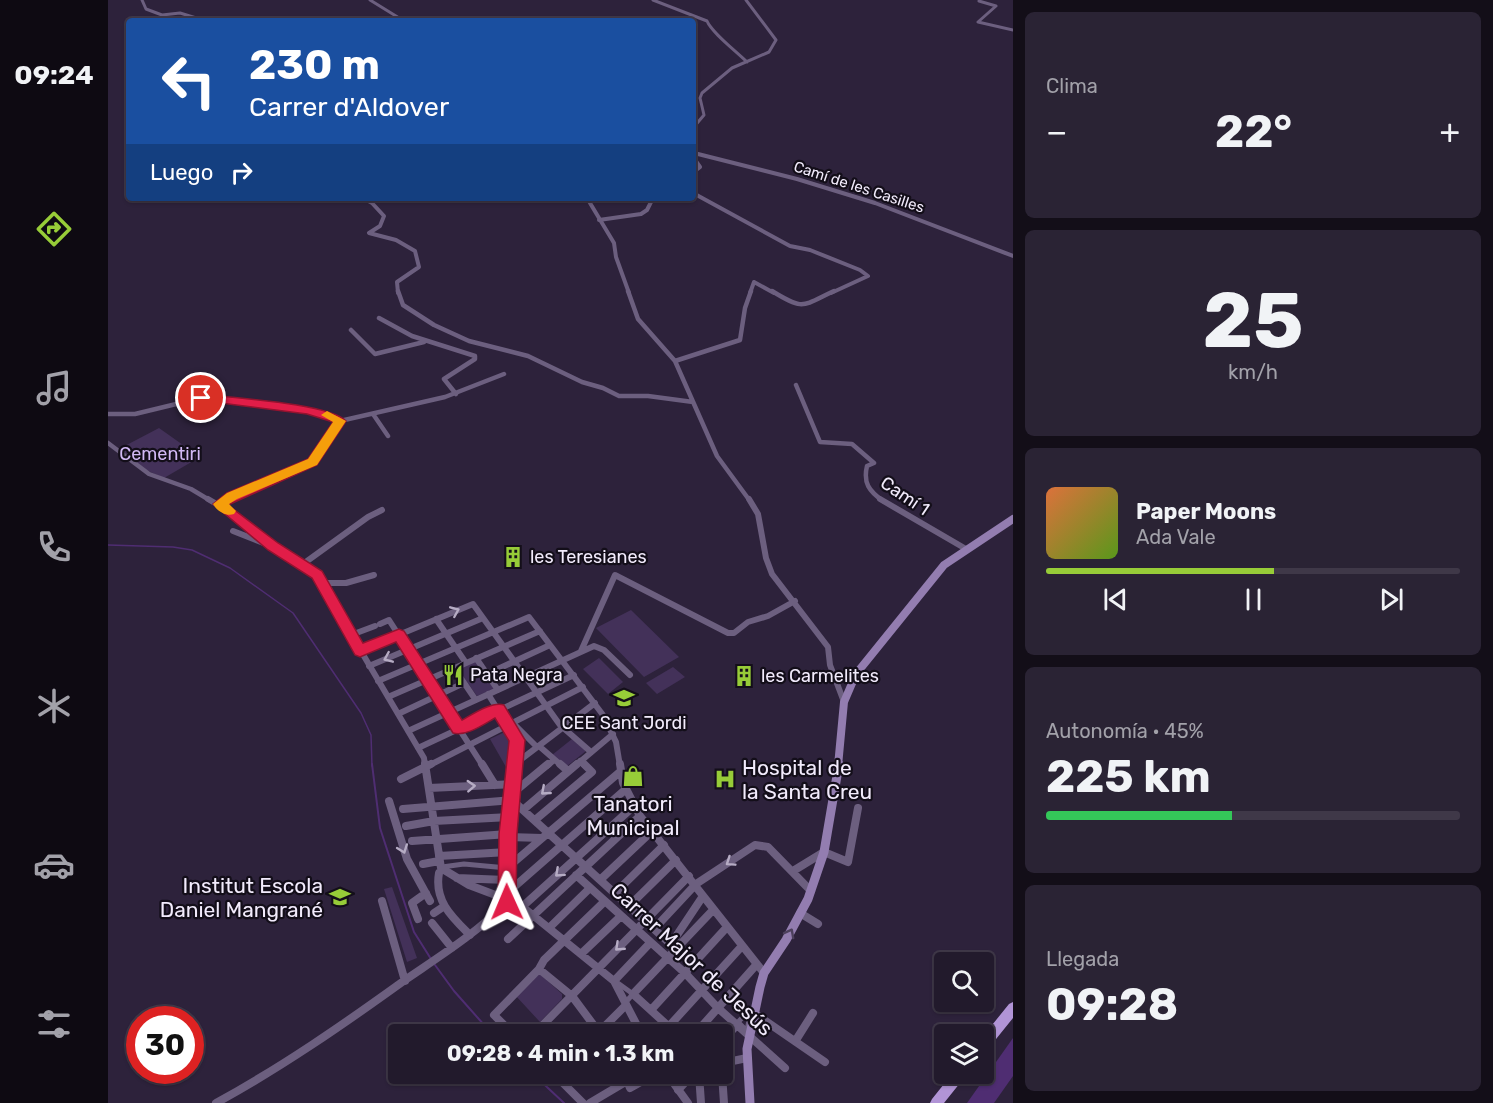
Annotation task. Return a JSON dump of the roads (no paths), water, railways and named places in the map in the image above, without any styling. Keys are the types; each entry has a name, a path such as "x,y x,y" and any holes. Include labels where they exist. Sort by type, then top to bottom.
{"main road":[{"path":"750,1103 747,1058 761,968 786,940 811,891 824,852 837,782 844,702 856,674 944,565 1013,519"},
{"path":"994,1032 1013,1008"},
{"path":"936,1103 952,1084"}],"street":[{"path":"142,0 146,9 157,14 180,13 196,18"},
{"path":"373,0 400,18"},
{"path":"653,0 707,21 711,30 728,42 747,62"},
{"path":"696,126 704,115 700,98 702,93 732,68 771,51 772,44 777,38 746,0"},
{"path":"979,1 996,6 978,22 1013,30"},
{"name":"Camí de les Casilles","path":"696,156 784,176 874,203 1013,256"},
{"path":"675,361 740,340 745,308 754,282 793,304 801,306 868,276 860,270 810,250 790,246 696,195"},
{"path":"369,201 384,215 381,226 369,232 396,240 415,251 419,267 397,282 398,297 403,305 431,324 471,341 528,356 582,382 606,389 616,395 648,396 693,402"},
{"path":"589,201 614,243 616,257 638,319 675,361 717,456 742,488 758,514 766,558 772,574 828,647 830,665 844,702"},
{"path":"599,220 641,214 647,210 652,201"},
{"path":"379,318 426,341 476,357 444,379 456,394"},
{"path":"351,330 375,354 426,341"},
{"path":"108,414 135,414 201,398 307,410 340,421 456,394 504,374"},
{"name":"Camí 1","path":"796,385 820,442 852,444 874,463 867,466 864,479 869,489 891,506 966,549"},
{"path":"373,414 388,436"},
{"path":"219,504 232,496 313,462 340,421"},
{"path":"108,443 149,474 191,489 219,504 273,546 317,575 418,748 426,767 432,805 439,865 437,887 443,907 470,935"},
{"path":"303,564 368,517 382,510"},
{"path":"233,531 243,533 256,542 273,546"},
{"path":"321,583 346,583 374,575"},
{"path":"581,651 615,575 728,633 734,633 748,621 768,616 795,602"},
{"path":"360,651 473,604 563,728 591,752"},
{"path":"378,681 529,616 595,703 613,734 626,789 640,816 761,968 704,1024"},
{"path":"369,666 483,618"},
{"path":"436,619 466,663"},
{"path":"351,635 389,620 495,785"},
{"path":"388,697 540,631"},
{"path":"487,674 550,645"},
{"path":"408,731 594,645 599,646 630,675"},
{"path":"476,658 498,690"},
{"path":"454,668 475,699"},
{"path":"418,748 574,675"},
{"path":"398,714 464,683"},
{"path":"401,779 512,725 583,687"},
{"path":"488,694 498,710 512,725 568,771"},
{"path":"515,764 595,703"},
{"path":"507,898 508,836 517,740 512,725"},
{"path":"523,810 613,734"},
{"path":"404,809 513,796 554,760"},
{"path":"535,820 592,772 580,761"},
{"path":"423,864 507,868 621,773"},
{"path":"429,788 514,784"},
{"path":"216,1103 260,1079 488,922 507,898 562,845 626,789"},
{"path":"513,796 545,835 562,845 577,858 673,947"},
{"path":"388,801 407,859 430,901"},
{"path":"523,906 634,806"},
{"path":"793,871 824,852 848,862 858,808"},
{"path":"508,939 640,816"},
{"path":"406,826 434,821 510,817"},
{"path":"600,880 652,831"},
{"path":"412,842 436,838 545,835"},
{"path":"615,893 664,845"},
{"path":"654,928 696,884 755,845 765,846 811,891"},
{"path":"439,865 508,852"},
{"path":"629,906 676,860"},
{"path":"439,865 456,878 523,906 597,968 621,984 666,1024"},
{"name":"Carrer Major de Jesús","path":"576,875 685,973 718,1008 785,1068"},
{"path":"544,1024 689,876"},
{"path":"456,878 506,880"},
{"path":"549,928 590,888"},
{"path":"418,919 412,903 426,893"},
{"path":"607,1024 668,958 703,896"},
{"path":"382,901 405,981"},
{"path":"503,1024 494,1015 539,969 544,960 604,902"},
{"path":"434,913 443,907"},
{"path":"673,947 713,910"},
{"path":"800,913 818,924"},
{"path":"581,954 621,916"},
{"path":"432,923 452,948"},
{"path":"651,1010 727,927"},
{"path":"614,981 650,943"},
{"path":"670,1024 742,946"},
{"path":"539,969 572,996 591,1024"},
{"path":"614,981 636,1024"},
{"path":"753,1011 825,1062"},
{"path":"796,1040 813,1013"},
{"path":"733,1029 737,1025"},
{"path":"733,1062 747,1058"},
{"path":"565,1084 583,1103"},
{"path":"590,1103 617,1084"},
{"path":"674,1084 688,1103"},
{"path":"678,1090 684,1084"},
{"path":"700,1084 701,1103"},
{"path":"723,1084 724,1103"}],"waterway":[{"path":"108,545 173,547 192,550 230,568 293,613 361,713 371,735 372,766"},
{"path":"372,764 380,828 414,932 431,959"},
{"path":"435,965 483,1024"},
{"path":"544,1084 564,1103"}],"place":[{"name":"les Teresianes","path":"513,557"},
{"name":"Pata Negra","path":"453,675"},
{"name":"les Carmelites","path":"744,676"},
{"name":"CEE Sant Jordi","path":"624,698"},
{"name":"Tanatori Municipal","path":"633,776"},
{"name":"Hospital de la Santa Creu","path":"725,779"},
{"name":"Institut Escola Daniel Mangrané","path":"340,897"}],"park label":[{"name":"Cementiri","path":"160,454"}]}
